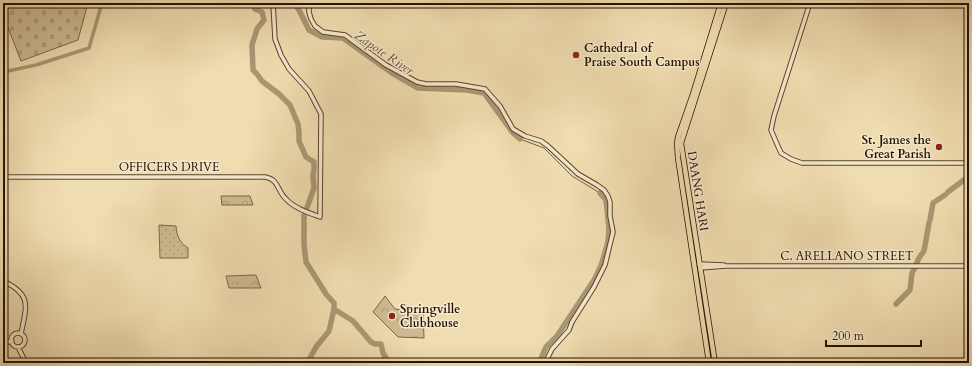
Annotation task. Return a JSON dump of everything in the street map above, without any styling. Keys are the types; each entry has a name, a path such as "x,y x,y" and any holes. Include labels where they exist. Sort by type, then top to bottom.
{"main road":[{"name":"DAANG HARI","path":"709,363 677,143 721,3"},
{"name":"DAANG HARI","path":"715,363 681,143 726,3"}],"street":[{"name":"OFFICERS DRIVE","path":"3,177 265,177 276,182 286,199 309,213 320,217 320,114 309,91 289,69 281,55 275,40 273,3"},
{"path":"309,3 311,20 315,26 323,32 345,35 386,65 417,82 426,84 456,84 485,89 500,106 513,129 524,136 541,141 578,174 604,190 608,196 613,232 605,265 594,287 572,322 569,330 552,349 545,363"},
{"path":"810,3 774,116 772,130 776,144 782,153 790,159 802,163 969,163"},
{"name":"C. ARELLANO STREET","path":"699,266 969,266"},
{"path":"3,281 19,291 26,302 21,334 24,336 25,341 24,344 19,347"},
{"path":"12,341 12,337 15,334 21,334"},
{"path":"3,343 12,341"},
{"path":"12,341 14,345 19,347 26,363"}],"green space":[{"path":"3,3 88,3 78,40 21,61 5,20 3,20"},
{"path":"221,196 250,196 253,205 222,205"},
{"path":"159,225 176,226 179,238 188,248 188,258 160,258"},
{"path":"256,275 261,288 229,288 226,276"},
{"path":"385,296 395,309 423,313 424,338 398,337 373,312"}],"waterway":[{"path":"3,72 36,65 89,48 102,3"},
{"path":"251,3 255,9 262,12 264,20 257,29 252,45 253,70 262,81 290,105 298,124 299,141 306,157 314,162 314,188 304,216 304,244 306,262 326,294 334,303 334,309 329,331 305,363"},
{"name":"Zapote River","path":"294,3 309,30 322,37 343,38 392,73 418,88 466,90 484,93 513,133 520,139"},
{"name":"Zapote River","path":"520,139 544,148 572,176 600,193"},
{"path":"948,192 969,176"},
{"name":"Zapote River","path":"539,363 546,347 557,336 594,280 601,266 608,242 609,228 606,200 600,193"},
{"path":"930,220 933,203 945,195"},
{"path":"916,265 924,251 929,223"},
{"path":"896,304 910,290 912,273 916,266"},
{"path":"334,309 353,321 371,342 381,344 383,353 389,363"}],"place":[{"name":"Cathedral of Praise South Campus","path":"576,55"},
{"name":"St. James the Great Parish","path":"939,147"},
{"name":"Springville Clubhouse","path":"392,316"}]}
